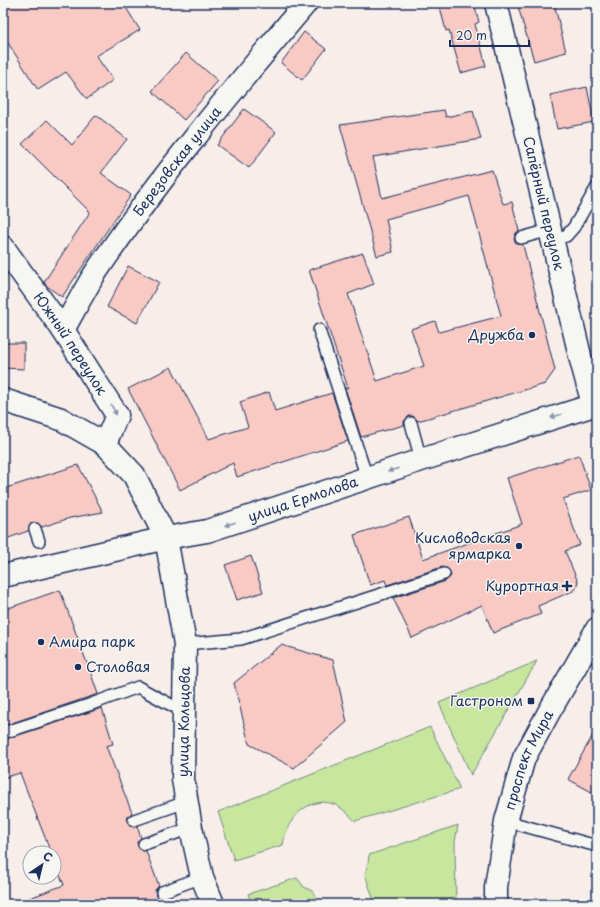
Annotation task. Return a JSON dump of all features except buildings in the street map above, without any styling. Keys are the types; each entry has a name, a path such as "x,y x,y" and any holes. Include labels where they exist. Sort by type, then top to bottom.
{"street":[{"name":"Березовская улица","path":"63,330 94,276 150,194 228,96 306,3"},
{"name":"Сапёрный переулок","path":"496,3 581,360 595,404"},
{"name":"Южный переулок","path":"3,247 63,330 117,415 105,444"},
{"path":"3,400 61,419 105,444 134,475 166,538"},
{"name":"улица Ермолова","path":"3,576 166,538 207,531 595,404"},
{"name":"улица Кольцова","path":"166,538 185,644 183,779 191,828 202,877 213,904"},
{"name":"проспект Мира","path":"496,904 496,887 506,821 524,758 549,712 595,639"}],"lane":[{"path":"521,238 551,234 566,236 574,227 597,187"},
{"path":"319,330 367,478"},
{"path":"411,424 421,460"},
{"path":"34,529 39,541"},
{"path":"185,644 241,639 444,574"},
{"path":"3,733 138,687 184,712"},
{"path":"134,820 186,802"},
{"path":"506,821 597,846"},
{"path":"144,844 191,828"},
{"path":"162,892 202,877"}],"green space":[{"path":"537,661 471,775 439,703"},
{"path":"430,727 460,789 355,821 336,805 326,802 312,804 294,817 287,830 283,845 234,860 218,812"},
{"path":"458,825 455,842 456,904 375,904 365,874 369,855"},
{"path":"297,878 304,887 314,892 318,904 252,904 248,894"}],"place":[{"name":"Дружба","path":"532,335"},
{"name":"Кисловодская ярмарка","path":"519,546"},
{"name":"Курортная","path":"567,586"},
{"name":"Амира парк","path":"41,642"},
{"name":"Столовая","path":"78,667"},
{"name":"Гастроном","path":"531,701"}]}
